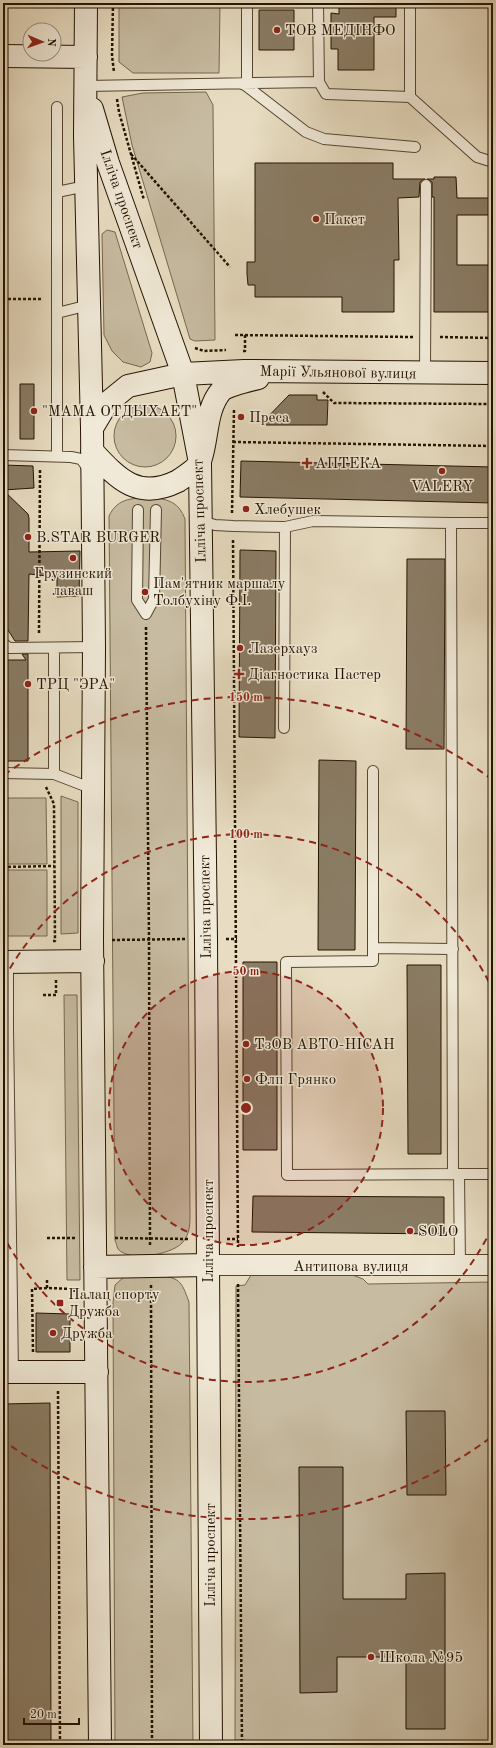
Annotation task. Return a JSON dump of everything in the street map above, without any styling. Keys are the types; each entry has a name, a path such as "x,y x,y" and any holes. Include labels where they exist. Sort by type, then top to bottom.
{"main road":[{"name":"Ілліча проспект","path":"86,3 86,186 92,428 94,648 92,951 100,1745"},
{"path":"3,56 86,57"},
{"name":"Ілліча проспект","path":"86,86 108,164 183,374 200,463 206,939 211,1745"},
{"name":"Марії Ульянової вулиця","path":"183,374 244,371 493,373"},
{"path":"92,451 118,479 134,486 150,489 167,486 182,478 200,463 213,405 222,390 278,371"},
{"path":"92,428 106,403 128,386 183,374"},
{"path":"6,962 55,961 92,951"},
{"path":"95,1266 208,1265"},
{"path":"8,1372 97,1372"}],"street":[{"name":"Антипова вулиця","path":"208,1265 493,1266"}],"lane":[{"path":"243,83 247,3"},
{"path":"318,3 319,82 326,94 410,98 477,157 493,162"},
{"path":"410,3 410,98"},
{"path":"86,86 319,82"},
{"path":"243,83 306,132 324,139 414,147"},
{"path":"57,107 57,456"},
{"path":"425,373 426,185"},
{"path":"57,192 86,186"},
{"path":"57,313 89,305"},
{"path":"3,455 57,456 81,459 92,474"},
{"path":"138,510 136,600 146,614 154,599 156,510"},
{"path":"200,512 208,523 233,526 285,527 313,521 493,523"},
{"path":"451,523 453,949 456,1174 460,1266"},
{"path":"284,728 285,527"},
{"path":"3,638 6,646 94,648"},
{"path":"54,648 54,774"},
{"path":"373,771 373,961 286,962 287,1175 493,1174"},
{"path":"3,773 54,774 93,789"},
{"path":"373,948 453,949"},
{"path":"6,962 8,1372"}],"path":[{"path":"113,3 112,56 118,112 146,206"},
{"path":"130,153 230,267"},
{"path":"3,299 41,299"},
{"path":"235,335 493,338"},
{"path":"237,350 245,351 245,335"},
{"path":"193,347 204,351 230,350"},
{"path":"315,391 323,391 334,403 493,404"},
{"path":"234,407 232,510 237,939 242,1745"},
{"path":"233,442 493,446"},
{"path":"146,614 151,1266 152,1745"},
{"path":"3,867 54,866"},
{"path":"92,951 149,940 237,939"},
{"path":"43,995 56,995 55,941 62,940"},
{"path":"47,1238 238,1239"},
{"path":"47,1280 47,1288"},
{"path":"33,1357 32,1289 74,1289 74,1297"},
{"path":"58,1372 60,1745"}],"shaded area":[{"path":"119,3 220,3 219,73 133,73 119,62"},
{"path":"206,92 213,105 215,340 195,341 190,339 132,145 122,97 143,93"},
{"path":"107,230 115,232 152,353 150,362 141,367 123,362 112,351 104,335 102,234"},
{"path":"145,405 157,407 167,414 174,424 176,436 174,448 167,458 157,465 145,467 133,465 123,458 116,448 114,436 116,424 123,414 133,407"},
{"path":"139,498 164,499 173,503 180,509 185,519 190,1220 189,1231 182,1243 177,1247 160,1254 140,1256 123,1253 118,1249 115,1240 109,516 117,505 122,502"},
{"path":"61,796 78,802 78,933 61,934"},
{"path":"3,798 46,798 47,864 3,864"},
{"path":"3,870 47,870 47,936 3,936"},
{"path":"64,995 77,995 80,1280 67,1280"},
{"path":"259,1271 350,1274 363,1279 368,1284 493,1282 493,1743 365,1742 364,1745 246,1745 245,1740 235,1740 236,1286 245,1285 251,1275"},
{"path":"156,1275 170,1277 178,1281 184,1289 189,1302 193,1745 115,1745 113,1303 115,1285 125,1276"}],"building":[{"path":"339,3 396,3 396,17 374,17 374,70 338,70 338,49 331,49 331,13 339,14"},
{"name":"ТОВ МЕДІНФО","path":"259,10 294,10 294,50 259,50"},
{"name":"Пакет","path":"255,163 393,163 393,179 425,179 420,182 419,197 398,198 399,260 394,260 394,312 342,312 342,297 255,297 255,285 248,285 247,262 255,262"},
{"path":"434,177 456,177 457,198 493,198 493,215 457,215 457,265 493,265 493,312 434,312 434,197 432,197 432,182 427,179 434,179"},
{"path":"20,384 34,384 34,439 20,439"},
{"path":"289,395 317,395 317,400 328,400 327,425 260,425"},
{"path":"241,461 493,467 493,503 240,497"},
{"path":"3,465 33,466 34,488 3,490"},
{"path":"3,490 28,514 29,552 80,551 79,596 57,597 57,577 29,574 28,641 15,641 3,622"},
{"path":"240,550 276,551 275,738 239,737"},
{"path":"407,559 445,559 444,749 406,749"},
{"path":"22,654 28,654 28,761 3,761 3,660 26,660"},
{"path":"319,760 356,761 355,950 318,950"},
{"path":"243,962 277,962 277,1150 243,1150"},
{"path":"407,965 441,965 441,1154 408,1154"},
{"path":"253,1196 444,1197 444,1234 252,1232"},
{"name":"Дружба","path":"36,1313 70,1314 70,1352 36,1352"},
{"path":"50,1403 51,1745 3,1745 3,1404"},
{"path":"406,1411 445,1411 446,1495 407,1495"},
{"path":"299,1467 343,1467 343,1599 406,1599 406,1574 445,1573 445,1729 406,1729 406,1657 337,1657 337,1692 300,1693"}],"place":[{"name":"ТОВ МЕДІНФО","path":"277,30"},
{"name":"Пакет","path":"316,219"},
{"name":"\"МАМА ОТДЫХАЕТ\"","path":"34,411"},
{"name":"Преса","path":"241,417"},
{"name":"АПТЕКА","path":"307,463"},
{"name":"VALERY","path":"442,471"},
{"name":"Хлебушек","path":"246,509"},
{"name":"B.STAR BURGER","path":"28,537"},
{"name":"Грузинский лаваш","path":"73,558"},
{"name":"Пам'ятник маршалу Толбухіну Ф.І.","path":"145,592"},
{"name":"Лазерхауз","path":"240,648"},
{"name":"Діагностика Пастер","path":"239,674"},
{"name":"ТРЦ \"ЭРА\"","path":"28,684"},
{"name":"ТзОВ АВТО-НІСАН","path":"246,1044"},
{"name":"Флп Грянко","path":"247,1079"},
{"name":"SOLO","path":"410,1231"},
{"name":"Палац спорту Дружба","path":"60,1303"},
{"name":"Дружба","path":"53,1333"},
{"name":"Школа №95","path":"371,1657"}]}
